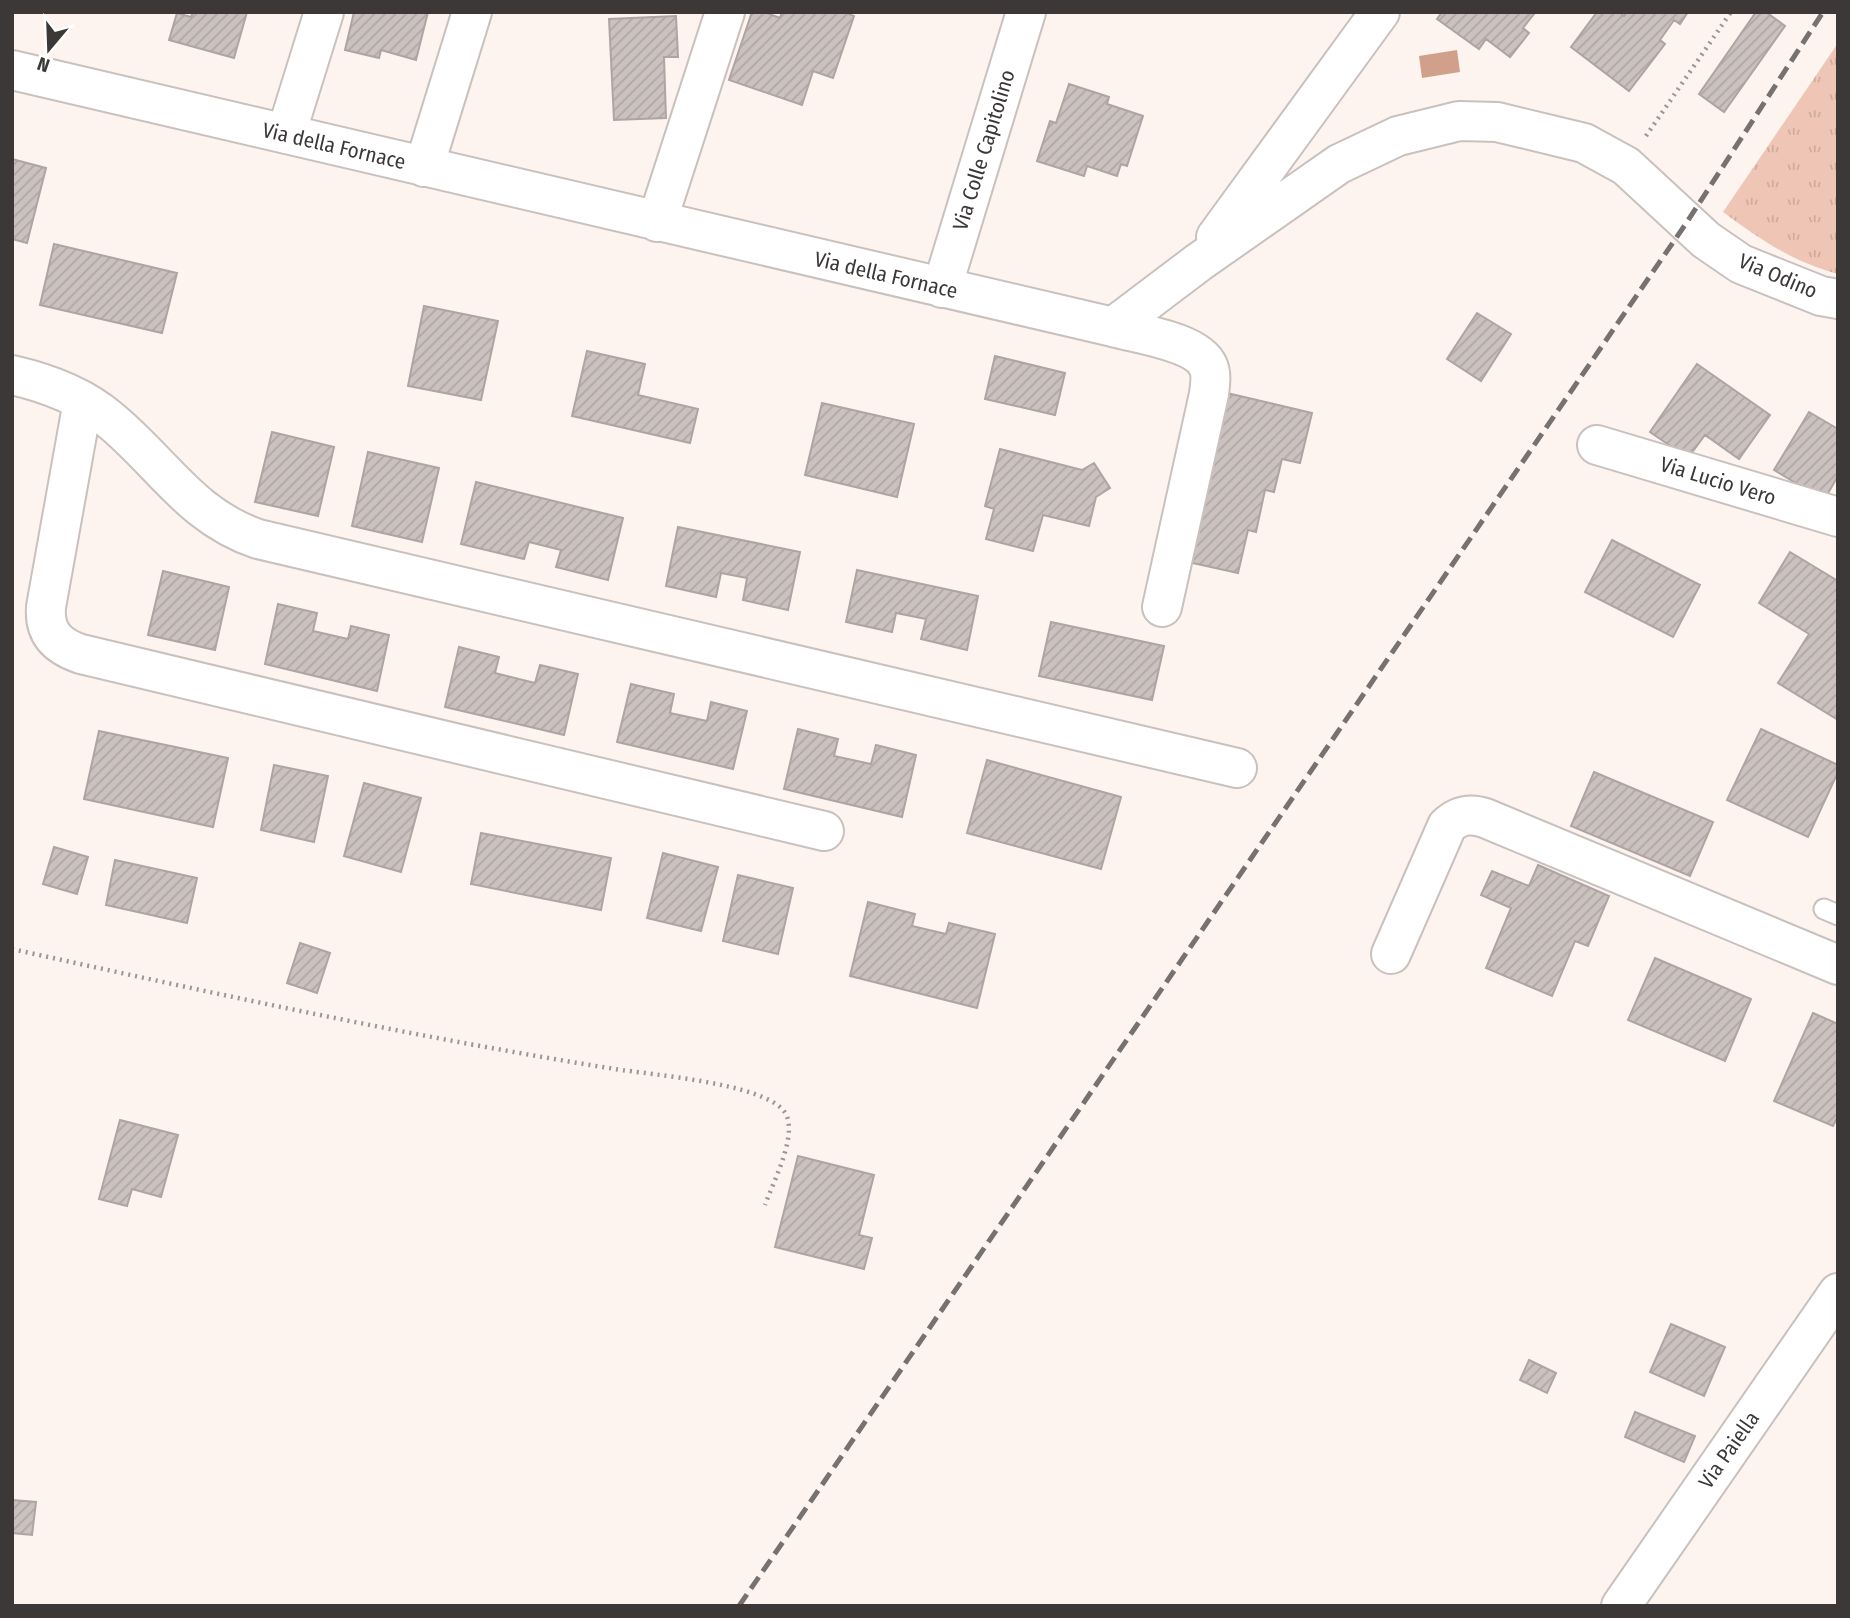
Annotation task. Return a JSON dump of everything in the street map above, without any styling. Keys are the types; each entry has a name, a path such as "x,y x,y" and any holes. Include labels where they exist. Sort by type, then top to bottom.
{"street":[{"path":"286,134 324,12"},
{"path":"424,167 472,12"},
{"path":"657,222 725,12"},
{"name":"Via Colle Capitolino","path":"942,288 1026,12"},
{"path":"1199,262 1380,12"},
{"name":"Via della Fornace","path":"12,70 1113,327 1187,347 1203,358 1210,373 1209,394 1162,607"},
{"path":"1113,327 1199,262 1339,164 1398,136 1459,121 1507,124 1584,143 1626,166"},
{"name":"Via Odino","path":"1626,166 1706,240 1741,264 1821,296 1838,299"},
{"path":"12,375 52,386 83,401 115,424 204,512 225,526 258,540 1237,768"},
{"path":"83,401 46,607 48,630 65,647 80,654 824,831"},
{"name":"Via Lucio Vero","path":"1597,445 1838,517"},
{"path":"1391,954 1447,826 1456,817 1471,815 1485,818 1838,965"},
{"name":"Via Paiella","path":"1620,1606 1838,1293"}],"path":[{"path":"1626,166 1731,12"},
{"path":"12,949 287,1009 568,1061 722,1086 764,1097 783,1110 790,1128 786,1149 765,1205"}],"green space":[{"path":"1838,43 1838,274 1777,249 1723,212"}],"shaded area":[{"path":"1457,50 1460,72 1422,78 1419,56"}],"building":[{"path":"193,12 247,12 234,58 169,40 177,13 191,17"},
{"path":"354,12 428,12 416,60 381,50 379,58 345,50"},
{"path":"752,12 764,12 780,18 782,12 844,12 854,16 833,78 813,71 802,105 729,80"},
{"path":"1442,12 1534,14 1523,28 1529,33 1510,57 1486,39 1479,49 1437,19"},
{"path":"1597,12 1619,12 1624,16 1627,12 1688,12 1680,24 1674,20 1660,40 1665,44 1629,91 1571,47"},
{"path":"1756,12 1766,12 1785,26 1724,112 1699,94"},
{"path":"676,16 678,57 664,57 666,118 614,120 609,19"},
{"path":"1069,84 1109,97 1107,104 1143,116 1127,166 1121,164 1117,176 1087,166 1084,176 1037,161 1050,121 1056,123"},
{"path":"12,159 46,168 27,243 12,239"},
{"path":"54,244 177,273 162,333 40,305"},
{"path":"424,306 498,321 481,400 408,386"},
{"path":"1477,313 1511,334 1481,381 1447,359"},
{"path":"587,351 645,364 638,395 698,409 690,443 572,416"},
{"path":"995,356 1065,373 1055,415 985,399"},
{"path":"1697,364 1770,415 1739,459 1705,435 1688,458 1650,432"},
{"path":"1227,393 1312,413 1300,463 1282,459 1274,492 1265,490 1256,532 1248,530 1238,573 1188,562"},
{"path":"822,403 914,424 897,497 805,475"},
{"path":"1809,412 1838,429 1838,476 1824,500 1774,470"},
{"path":"272,432 334,447 318,516 255,502"},
{"path":"1000,449 1082,470 1094,463 1110,488 1096,497 1089,526 1043,515 1033,551 986,539 994,509 985,506"},
{"path":"368,452 439,468 422,542 352,526"},
{"path":"476,482 623,518 608,580 556,567 561,550 529,542 524,559 461,544"},
{"path":"678,527 800,552 788,610 743,600 747,578 721,573 716,597 666,586"},
{"path":"1612,540 1700,585 1673,637 1585,592"},
{"path":"1790,552 1838,581 1838,720 1778,683 1809,634 1759,603"},
{"path":"857,570 978,596 967,650 921,639 926,619 896,613 892,632 846,622"},
{"path":"163,571 229,587 215,650 148,635"},
{"path":"278,604 317,613 313,631 348,639 351,626 389,635 377,691 265,664"},
{"path":"1051,622 1164,646 1152,700 1039,676"},
{"path":"459,647 499,657 495,673 535,683 540,665 578,674 564,735 445,707"},
{"path":"631,684 674,694 670,713 707,721 711,702 747,711 733,769 617,742"},
{"path":"798,729 838,739 834,756 871,764 876,745 916,755 902,817 784,789"},
{"path":"1761,729 1838,765 1838,772 1808,837 1727,800"},
{"path":"99,731 228,758 213,827 84,799"},
{"path":"987,760 1121,797 1101,869 967,833"},
{"path":"274,765 328,776 314,842 261,830"},
{"path":"1594,772 1713,822 1690,876 1571,826"},
{"path":"364,783 421,798 401,872 344,856"},
{"path":"481,833 611,858 601,910 471,884"},
{"path":"54,847 88,857 77,894 43,884"},
{"path":"663,853 718,867 701,931 647,918"},
{"path":"115,860 197,878 187,923 106,905"},
{"path":"1538,865 1609,896 1588,946 1575,941 1552,996 1486,968 1511,908 1481,895 1492,871 1529,886"},
{"path":"738,875 793,888 778,954 723,941"},
{"path":"868,902 915,914 912,926 946,934 949,923 995,934 977,1008 850,976"},
{"path":"300,943 330,953 317,993 287,983"},
{"path":"1655,958 1751,999 1725,1061 1628,1020"},
{"path":"1813,1013 1838,1024 1838,1116 1833,1126 1774,1101"},
{"path":"120,1120 178,1135 161,1197 132,1189 127,1206 99,1199"},
{"path":"798,1156 874,1175 859,1235 872,1238 864,1269 775,1247"},
{"path":"1671,1324 1725,1347 1704,1396 1650,1372"},
{"path":"1529,1360 1556,1373 1547,1393 1520,1380"},
{"path":"1635,1412 1695,1436 1684,1462 1625,1437"},
{"path":"12,1500 36,1502 32,1535 12,1533"}],"railway":[{"path":"739,1606 1687,222 1823,12"}]}
